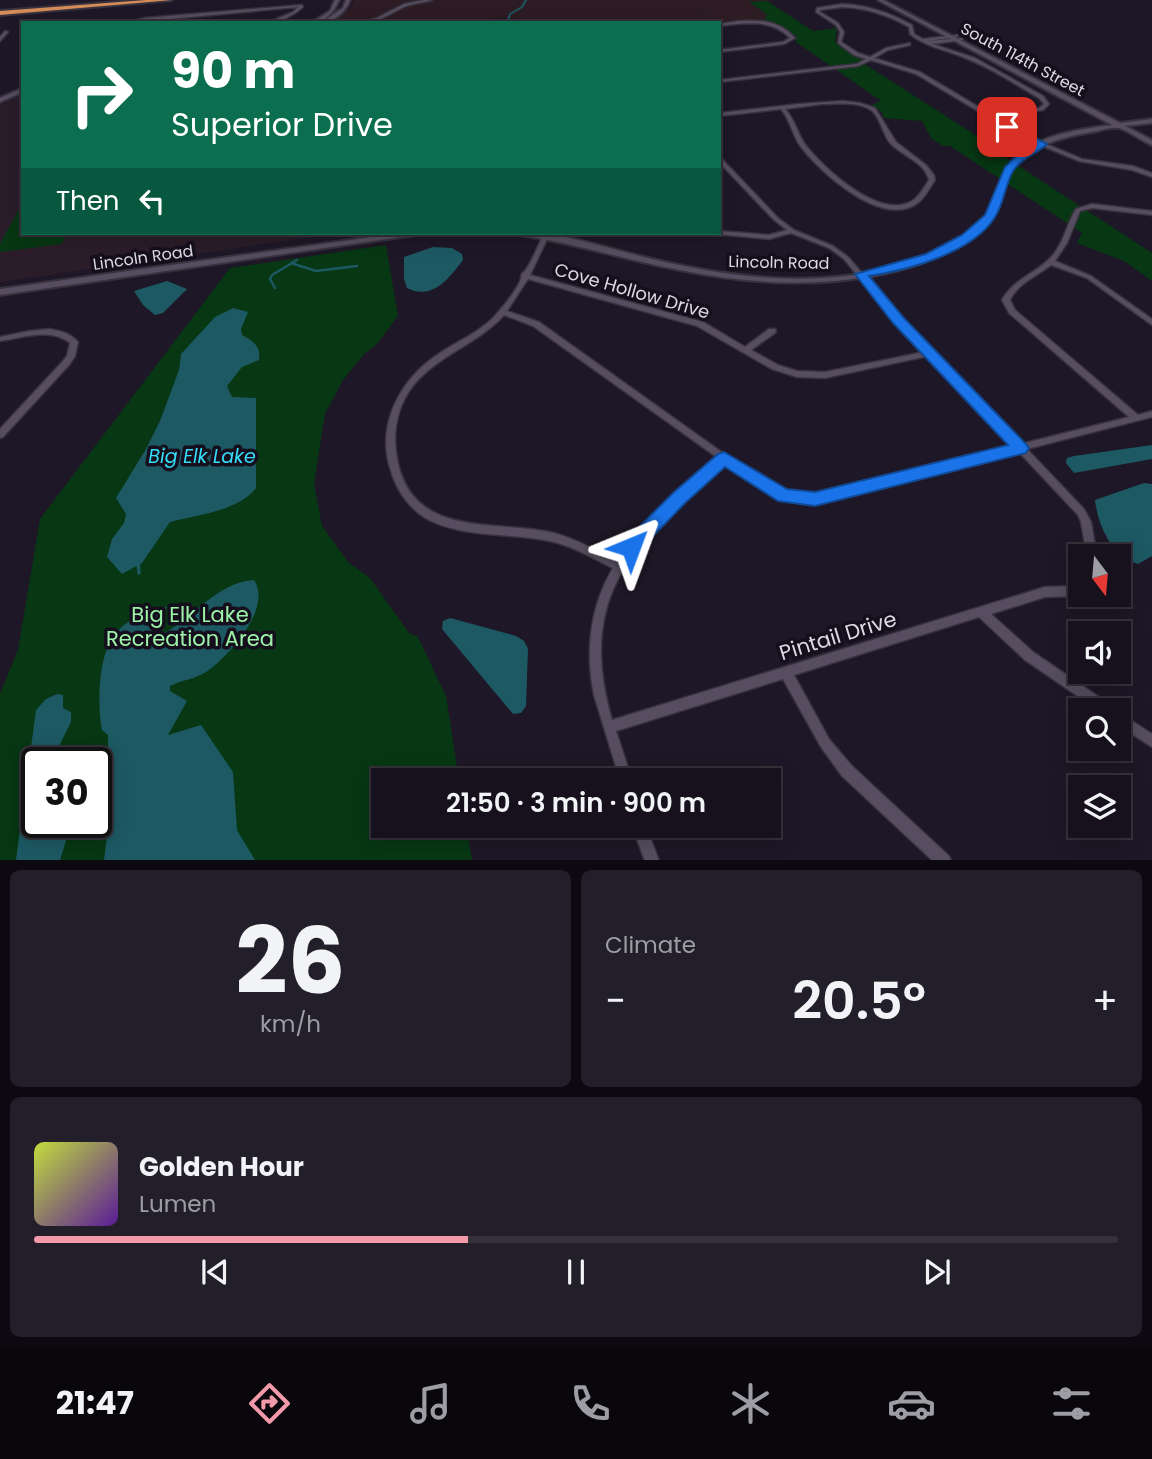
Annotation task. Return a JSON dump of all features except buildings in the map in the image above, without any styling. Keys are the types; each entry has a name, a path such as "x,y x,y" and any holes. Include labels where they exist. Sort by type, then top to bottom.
{"highway":[{"path":"0,11 124,0"},
{"path":"0,11 169,0"}],"street":[{"path":"318,21 332,12 337,0"},
{"path":"319,21 345,9 348,0"},
{"path":"369,21 384,17 405,5 430,0"},
{"name":"South 114th Street","path":"881,0 1152,138"},
{"path":"990,117 1037,110 1047,106 1047,102 967,57 923,42 912,34 911,26 870,5 849,4 818,9 818,12 841,29 841,45 872,59 918,73 990,117 1042,144 1081,160 1133,168 1152,175"},
{"path":"136,21 302,6 294,13 274,21"},
{"path":"721,25 761,22 775,24 793,37 787,43 721,51"},
{"path":"0,40 3,33"},
{"path":"721,81 853,65 872,59 887,49 957,38"},
{"path":"0,100 21,91"},
{"path":"721,115 842,102 863,105 877,113 879,123 891,142 932,174 932,180 917,200 904,206 877,204 857,194 804,147 797,137 791,117 782,109"},
{"name":"Lincoln Road","path":"550,235 722,275 789,279 861,274 890,269 931,257 967,238 990,216 1009,169 1020,157 1042,144 1152,121"},
{"name":"South 114th Street","path":"1124,125 1152,143"},
{"path":"721,160 776,219 792,231 838,251 861,274 929,354 1081,512 1087,523 1090,544"},
{"path":"1136,418 1008,305 1006,300 1013,289 1051,262 1069,237 1076,212 1083,207 1152,213"},
{"path":"721,233 769,237 792,231"},
{"name":"Lincoln Road","path":"0,292 401,235"},
{"path":"545,235 502,312 486,328 429,365 405,390 389,431 395,472 403,489 429,516 459,524 557,538 618,566"},
{"path":"1051,262 1089,277 1152,323"},
{"name":"Cove Hollow Drive","path":"524,276 701,324 780,370 809,376 832,374 929,354"},
{"path":"502,312 536,324 724,458 784,496 815,499 1152,414"},
{"path":"746,350 772,331"},
{"path":"0,339 41,333 69,337 74,342 66,363 0,435"},
{"path":"622,768 598,684 594,642 600,600 631,547 679,498 724,458"},
{"name":"Pintail Drive","path":"610,727 1045,592 1068,592"},
{"path":"981,612 1029,656 1090,698"},
{"path":"786,672 825,743 847,771 944,860"},
{"path":"1131,727 1152,741"},
{"path":"644,838 652,860"}],"shaded area":[{"path":"354,0 777,0 751,3 767,14 764,20 721,23 526,21 496,18 463,21 330,21 350,9"},
{"path":"21,94 21,235 327,235 0,282 0,105"}],"green space":[{"path":"767,1 813,31 837,28 835,42 849,53 863,58 860,61 983,140 1014,136 1021,140 1002,155 1152,253 1152,281 1124,261 1077,243 1082,233 950,146 943,146 931,138 922,121 884,118 881,111 871,105 881,101 796,42 796,36 776,23 764,21 767,14 749,2"},
{"path":"21,206 21,235 66,235 62,244 0,252 0,244"},
{"name":"Big Elk Lake Recreation Area","path":"386,245 398,316 377,344 365,353 343,380 325,414 314,484 322,526 348,562 370,578 409,633 418,637 446,696 457,768 371,768 371,838 468,838 472,860 0,860 0,694 18,650 40,519 230,268"}],"water":[{"path":"433,247 452,248 462,254 463,260 440,286 432,290 425,292 407,288 404,279 404,257"},
{"path":"167,281 187,289 163,313 155,315 143,305 134,291"},
{"name":"Big Elk Lake","path":"233,308 248,312 241,329 242,335 253,342 259,351 259,360 242,367 227,386 232,397 256,398 256,488 248,496 228,507 170,522 142,563 122,574 107,557 112,539 124,523 126,514 116,498 160,421 179,370 181,354 215,317"},
{"path":"1152,445 1152,459 1074,473 1066,463 1067,458 1074,456"},
{"path":"1144,483 1152,484 1152,556 1138,564 1131,561 1131,544 1111,544 1099,520 1095,500"},
{"path":"254,580 258,591 258,604 253,617 236,644 215,665 206,672 170,686 170,691 187,701 168,735 201,725 233,772 237,830 255,860 104,860 107,838 112,838 112,747 108,747 108,735 102,730 99,694 102,667 109,643 124,625 151,611 167,607 159,619 162,625 158,632 163,634 217,594 241,582"},
{"path":"450,618 516,636 524,641 528,649 526,706 521,713 513,714 442,629 443,621"},
{"path":"57,694 63,695 63,708 71,712 71,722 58,747 31,747 36,710 46,699"},
{"path":"21,822 21,838 67,838 60,860 16,860"}],"waterway":[{"path":"508,21 510,14 522,7 526,0"},
{"path":"292,263 297,260"},
{"path":"275,288 270,279 272,275 292,263"},
{"path":"292,263 316,271 357,266"},
{"path":"138,563 139,573"},
{"path":"136,606 136,621"}],"route":[{"path":"631,547 679,498 724,458 784,496 815,499 1021,448 898,320 861,274 931,257 967,238 980,227 990,216 1009,169 1020,157 1042,144 1007,127"}]}
